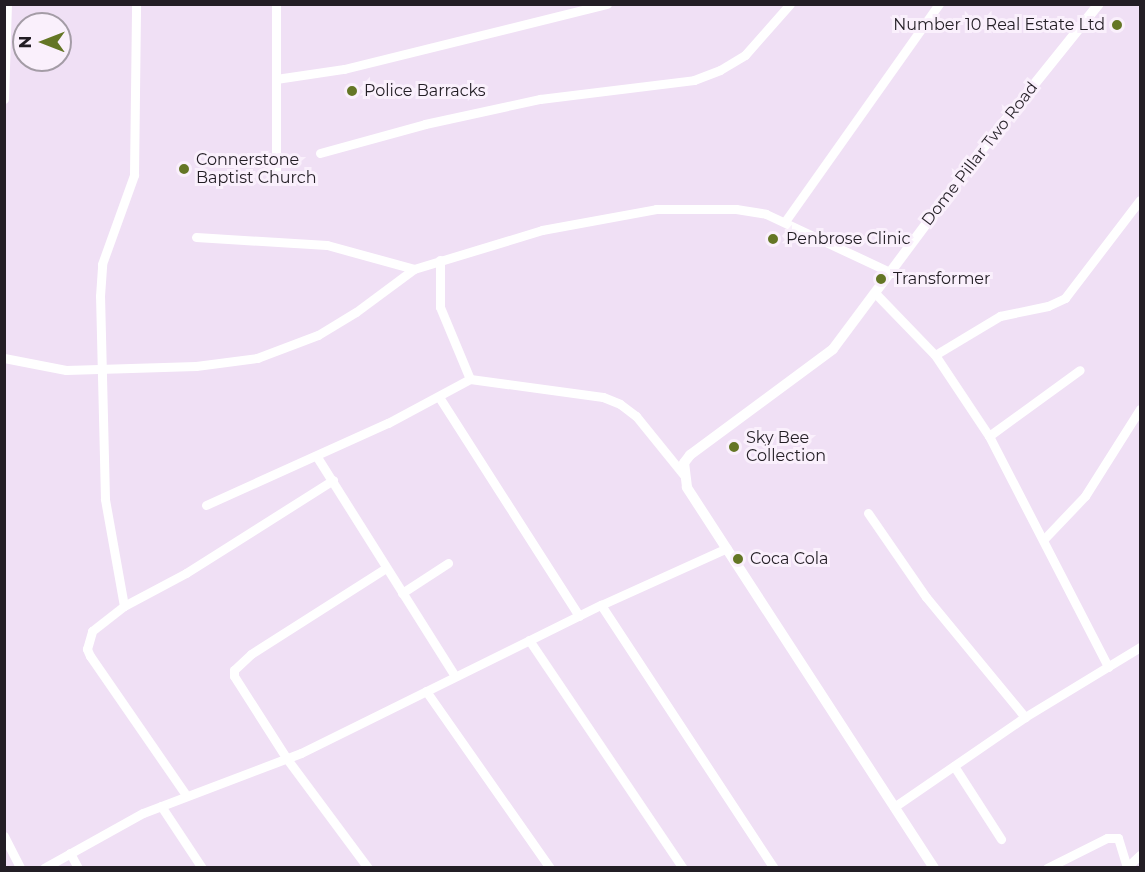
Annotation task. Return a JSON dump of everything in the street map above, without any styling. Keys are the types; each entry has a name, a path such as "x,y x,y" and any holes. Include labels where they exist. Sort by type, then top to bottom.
{"street":[{"path":"4,99 7,4"},
{"path":"124,606 105,499 102,264 134,175 136,4"},
{"path":"276,4 276,174"},
{"path":"276,79 344,69 607,4"},
{"path":"320,153 425,124 540,99 694,80 720,70 745,55 790,4"},
{"path":"786,220 939,4"},
{"name":"Dome Pillar Two Road","path":"683,474 690,455 823,359 892,273 979,153 1099,4"},
{"path":"935,355 1000,316 1048,306 1065,298 1140,200"},
{"path":"4,358 66,370 222,364 280,351 356,312 414,269 542,230 624,213 678,208 736,209 786,220 892,273"},
{"path":"196,237 327,245 414,269"},
{"path":"440,260 441,307 470,378"},
{"path":"876,294 935,355 989,436 1045,538 1108,668"},
{"path":"989,436 1080,370"},
{"path":"206,505 316,457 439,398 470,378 603,397 620,404 636,416 683,474 687,487 934,867"},
{"path":"439,398 579,616"},
{"path":"1045,538 1085,496 1140,409"},
{"path":"316,457 333,480 455,676"},
{"path":"186,795 87,648 92,631 124,606 186,573 333,480"},
{"path":"868,513 926,597 1025,717"},
{"path":"44,867 161,806 287,759 601,605 727,548"},
{"path":"402,592 448,563"},
{"path":"369,867 287,759 234,676 234,670 251,654 386,568"},
{"path":"601,605 774,867"},
{"path":"529,640 683,867"},
{"path":"894,807 1025,717 1140,647"},
{"path":"426,691 550,867"},
{"path":"954,766 1001,839"},
{"path":"161,806 202,867"},
{"path":"4,836 20,867"},
{"path":"1047,867 1107,838 1118,838 1126,866 1140,855"},
{"path":"70,853 78,867"}],"place":[{"name":"Number 10 Real Estate Ltd","path":"1117,25"},
{"name":"Police Barracks","path":"352,91"},
{"name":"Connerstone Baptist Church","path":"184,169"},
{"name":"Penbrose Clinic","path":"773,239"},
{"name":"Transformer","path":"881,279"},
{"name":"Sky Bee Collection","path":"734,447"},
{"name":"Coca Cola","path":"738,559"}]}
